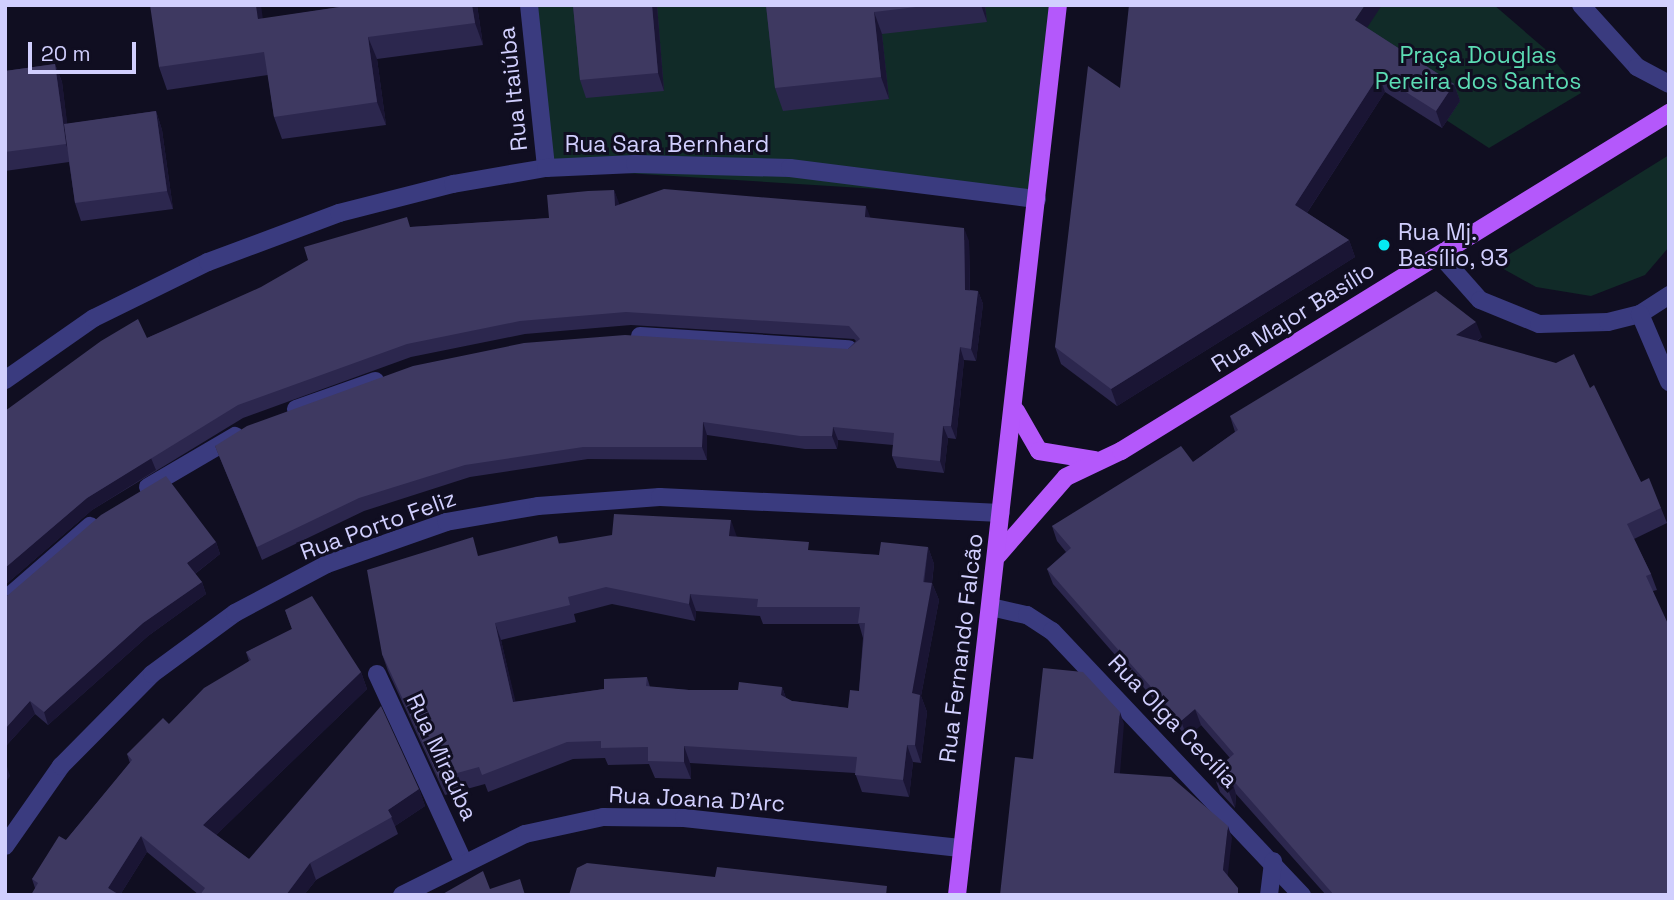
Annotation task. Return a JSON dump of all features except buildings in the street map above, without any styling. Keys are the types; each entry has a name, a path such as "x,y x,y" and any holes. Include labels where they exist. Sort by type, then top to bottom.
{"main road":[{"name":"Rua Fernando Falcão","path":"957,895 1058,5"},
{"name":"Rua Major Basílio","path":"996,558 1047,493 1121,451 1669,113"},
{"name":"Rua Fernando Falcão","path":"1014,406 1024,435 1039,452 1079,462 1121,451"}],"street":[{"name":"Rua Itaiúba","path":"529,5 546,168"},
{"path":"1581,5 1637,67 1669,84"},
{"name":"Rua Sara Bernhard","path":"5,380 94,318 208,262 339,213 546,168 790,168 1037,199"},
{"path":"1440,255 1480,300 1520,320 1564,326 1640,314 1669,295"},
{"path":"1640,314 1669,382"},
{"path":"617,337 853,350"},
{"path":"130,498 266,422 392,375"},
{"name":"Rua Porto Feliz","path":"5,846 61,766 152,674 235,613 327,565 446,522 538,506 660,497 1001,513"},
{"path":"5,600 110,512"},
{"name":"Rua Olga Cecília","path":"991,607 1027,615 1052,631 1273,861 1302,895"},
{"name":"Rua Miraúba","path":"377,674 463,861"},
{"name":"Rua Joana D'Arc","path":"402,895 463,861 525,834 603,817 684,818 961,848"},
{"path":"1269,895 1273,861"}],"green space":[{"path":"533,5 1058,5 1037,199 546,168"},
{"name":"Praça Douglas Pereira dos Santos","path":"1270,5 1494,5 1545,49 1581,93 1489,148"},
{"path":"1669,155 1669,247 1645,275 1591,296 1536,287 1500,267 1505,257"}],"place":[{"name":"Rua Mj. Basílio, 93","path":"1384,245"}]}
